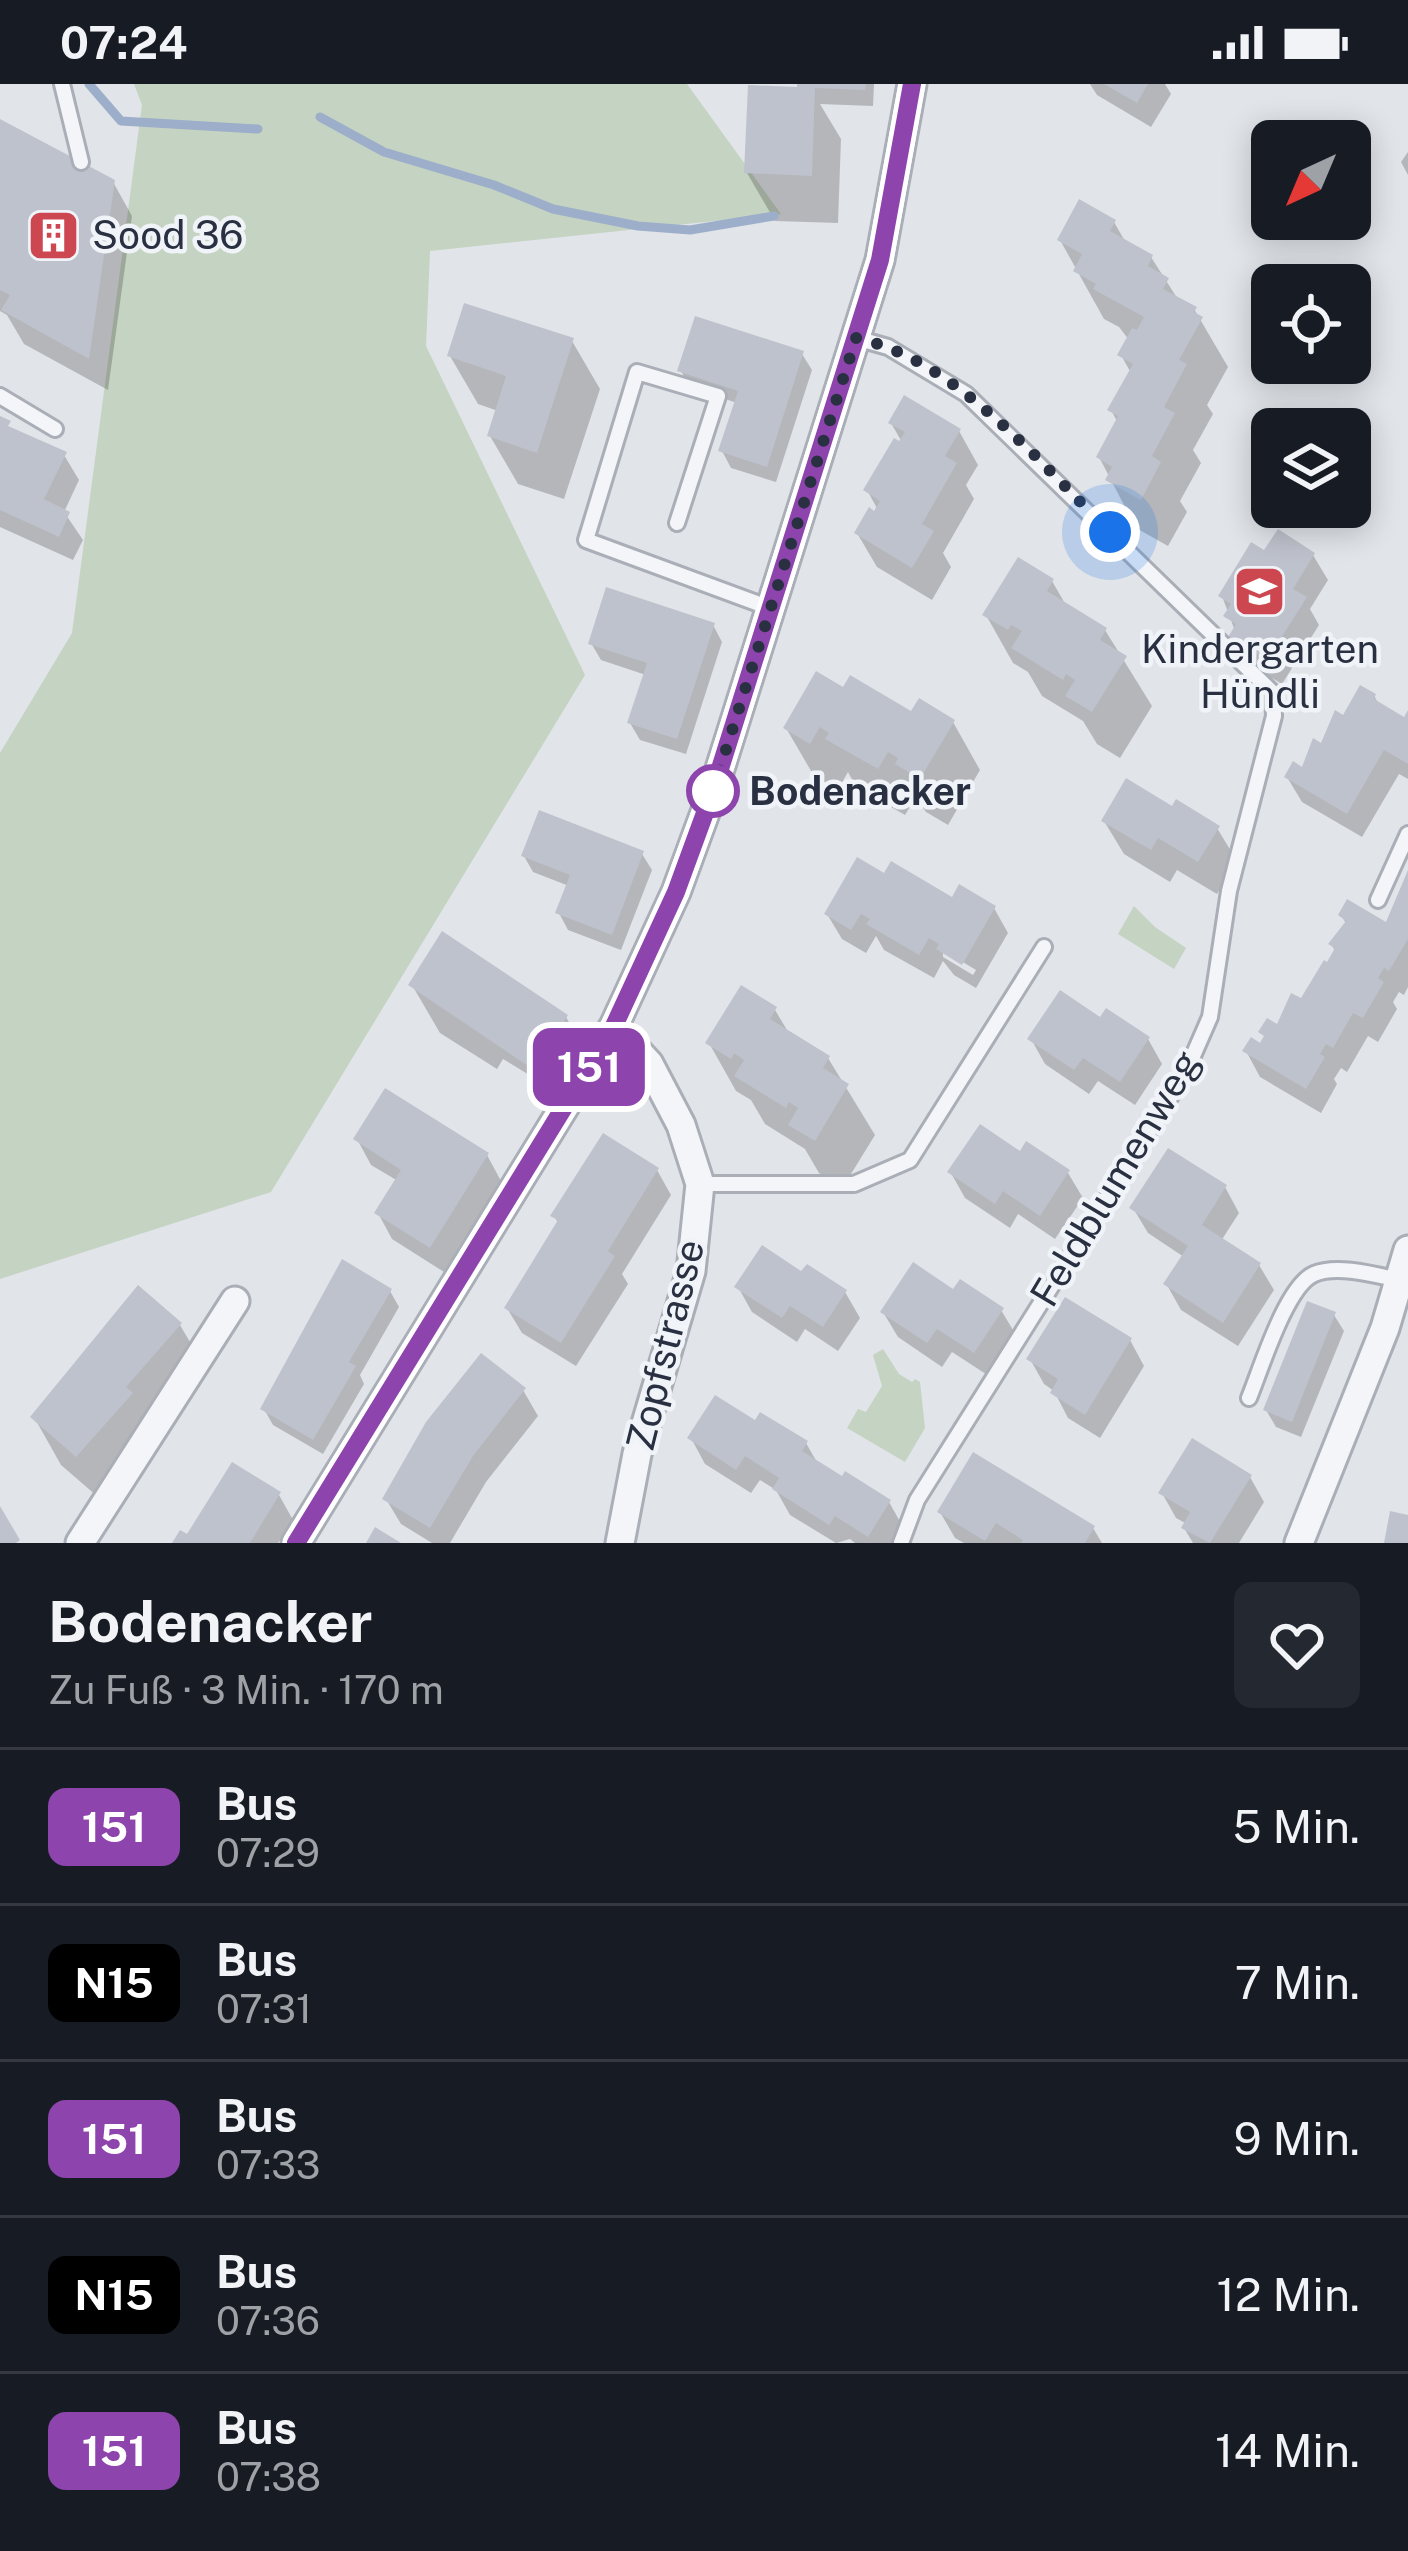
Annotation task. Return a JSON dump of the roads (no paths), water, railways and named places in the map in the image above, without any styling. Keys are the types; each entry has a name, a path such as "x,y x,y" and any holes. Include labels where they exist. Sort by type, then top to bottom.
{"street":[{"path":"296,1543 614,1026 676,892 713,791 880,260 912,84"},
{"name":"Zopfstrasse","path":"614,1026 649,1064 680,1126 700,1184 691,1271 637,1454 620,1543"},
{"path":"1299,1543 1385,1328 1408,1250"},
{"path":"80,1543 235,1301"}],"lane":[{"path":"62,84 81,162"},
{"name":"Feldblumenweg","path":"856,338 888,346 966,394 1273,693 1274,716 1229,891 1210,1017 1186,1072 952,1442 917,1500 901,1543"},
{"path":"676,523 718,396 637,372 586,540 770,608"},
{"path":"0,396 55,429"},
{"path":"1378,900 1408,834"},
{"path":"700,1184 854,1184 910,1160 1044,946"},
{"path":"1249,1398 1296,1289 1310,1275 1328,1270 1399,1280"}],"waterway":[{"path":"89,84 121,121 258,129"},
{"path":"320,117 384,152 494,185 553,209 638,226 690,230 774,216"}],"place":[{"name":"Sood 36","path":"53,235"},
{"name":"Kindergarten Hündli","path":"1260,592"},
{"name":"Bodenacker","path":"713,791"}]}
